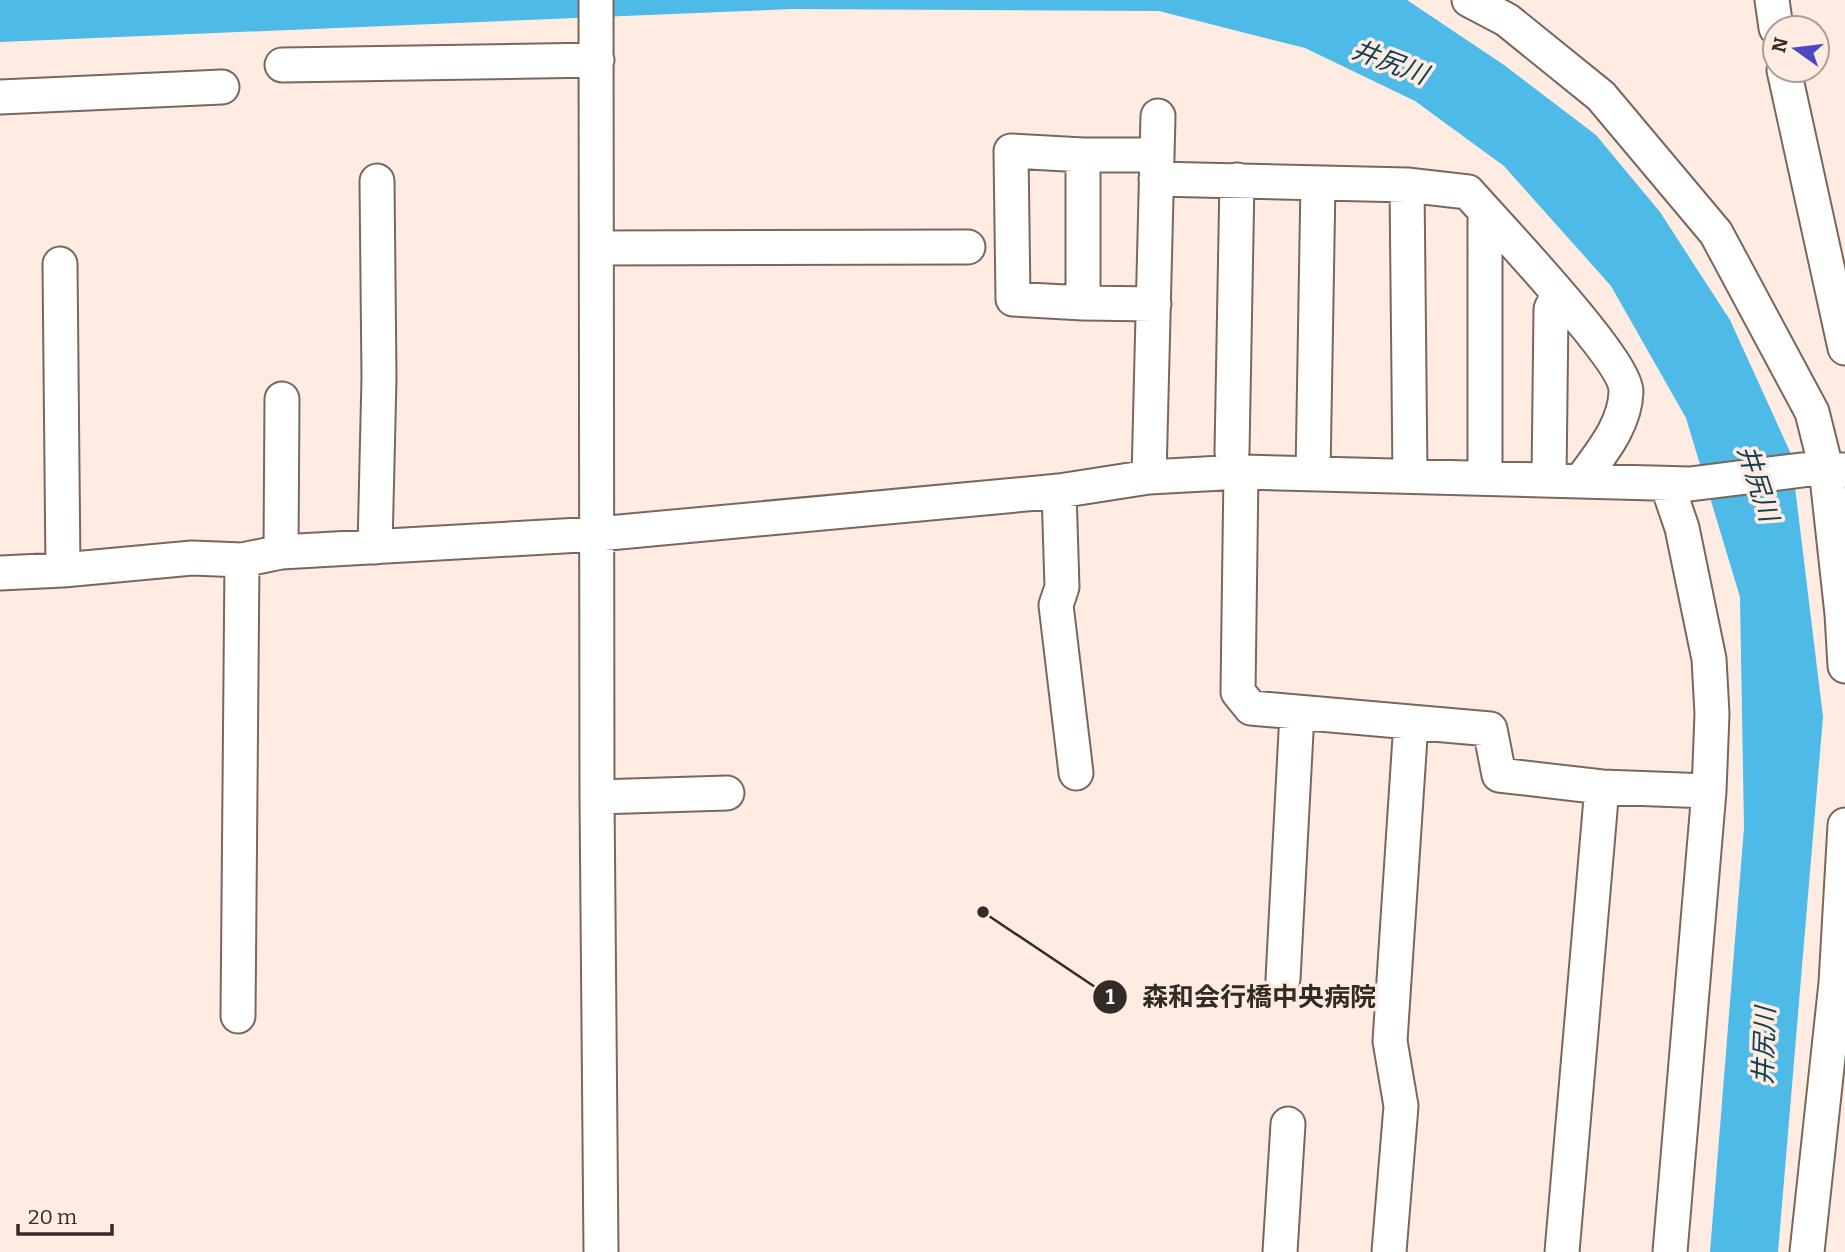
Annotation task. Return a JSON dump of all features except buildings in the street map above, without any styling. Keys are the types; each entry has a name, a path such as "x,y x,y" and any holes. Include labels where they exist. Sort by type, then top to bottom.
{"street":[{"path":"596,0 597,797 601,1252"},
{"path":"1469,0 1507,20 1601,96 1716,233 1812,412 1834,464 1845,666"},
{"path":"282,65 596,53"},
{"path":"1787,84 1845,348"},
{"path":"0,97 222,88"},
{"path":"1149,477 1158,116"},
{"path":"1154,304 1013,299 1011,151 1083,155 1237,180 1407,185 1468,192 1558,294 1622,374 1626,388 1624,411 1615,431 1565,481"},
{"path":"1083,155 1083,303"},
{"path":"1237,180 1238,692 1251,708 1490,729 1499,775 1602,787 1709,791"},
{"path":"374,547 379,378 377,181"},
{"path":"1313,474 1318,183"},
{"path":"1407,185 1410,477"},
{"path":"1485,211 1485,478"},
{"path":"597,248 968,247"},
{"path":"60,264 63,570"},
{"path":"1558,294 1551,309 1565,481"},
{"path":"281,552 282,399"},
{"path":"0,573 192,558 243,560 281,552 598,534 1059,491 1237,462 1313,474 1678,484 1834,464"},
{"path":"1670,1252 1709,791 1712,714 1709,659 1682,528 1678,484"},
{"path":"1059,491 1062,587 1056,604 1076,773"},
{"path":"238,1016 243,560"},
{"path":"1283,979 1297,713"},
{"path":"1389,1252 1401,1107 1390,1041 1411,722"},
{"path":"1562,1252 1602,787"},
{"path":"597,797 727,793"},
{"path":"1807,1252 1836,983 1845,825"},
{"path":"1280,1252 1288,1124"}],"water":[{"name":"井尻川","path":"0,0 1407,0 1504,65 1596,135 1660,212 1730,320 1791,454 1823,717 1778,1252 1710,1252 1744,828 1740,597 1686,418 1611,286 1504,166 1415,101 1305,48 1159,11 792,9 0,42"}],"place":[{"name":"森和会行橋中央病院","path":"983,912"}]}
